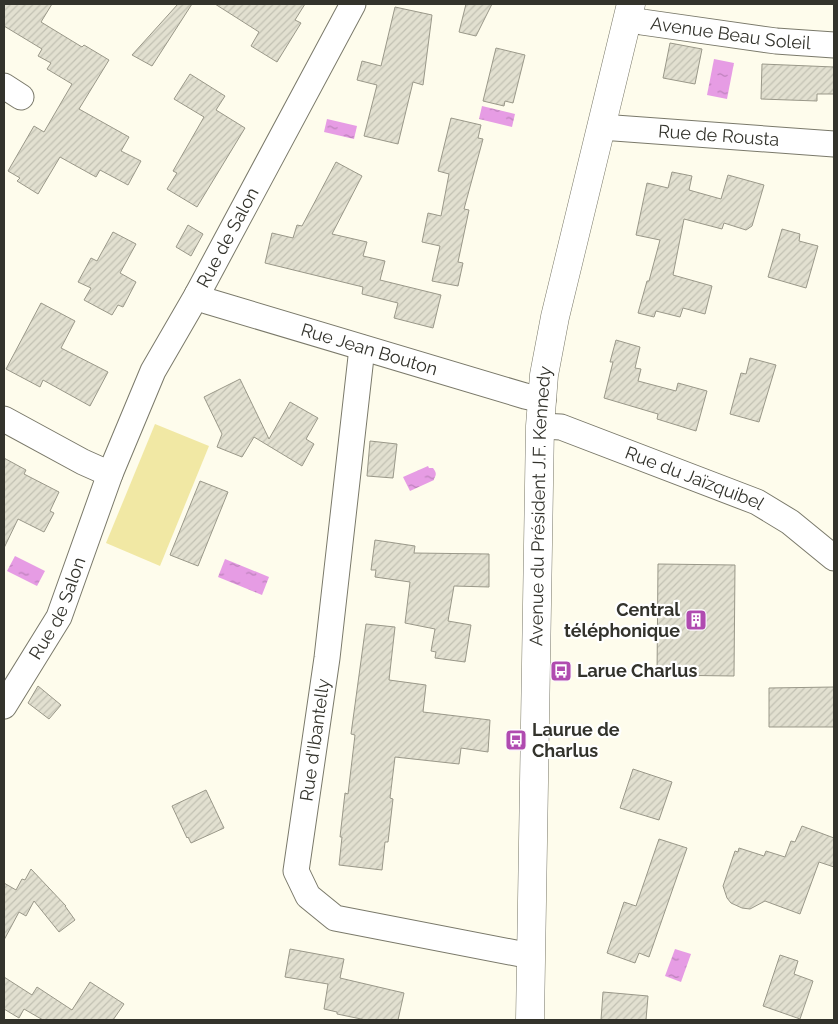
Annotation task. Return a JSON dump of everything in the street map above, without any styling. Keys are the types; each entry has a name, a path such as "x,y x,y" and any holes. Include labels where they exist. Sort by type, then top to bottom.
{"street":[{"name":"Rue de Salon","path":"4,706 59,617 110,474 153,372 197,295 353,4"},
{"name":"Avenue Beau Soleil","path":"629,11 642,22 776,41 834,45"},
{"name":"Avenue du Président J.F. Kennedy","path":"530,1020 540,426 544,375 555,317 629,11"},
{"name":"Rue de Rousta","path":"601,128 834,144"},
{"name":"Rue Jean Bouton","path":"197,295 207,301 543,400"},
{"name":"Rue d'Ibantelly","path":"362,348 327,658 296,871 308,896 335,918 532,956"},
{"path":"4,419 83,462 110,474"},
{"name":"Rue du Jaïzquibel","path":"540,426 561,427 757,502 790,522 834,558"}],"shaded area":[{"path":"155,424 209,446 160,566 106,543"}],"water":[{"path":"714,59 734,63 727,99 707,95"},
{"path":"482,106 515,114 512,127 479,119"},
{"path":"327,119 357,126 354,139 324,132"},
{"path":"428,466 433,468 436,474 434,480 410,491 403,477"},
{"path":"15,556 45,571 37,586 7,571"},
{"path":"225,559 269,577 262,595 218,577"},
{"path":"675,949 691,954 681,982 665,976"}],"building":[{"path":"4,4 52,4 41,22 82,47 84,45 109,60 79,109 129,137 121,151 141,161 128,185 100,170 96,177 60,157 38,194 17,181 20,178 8,171 34,126 44,132 72,84 47,69 51,63 38,56 42,49 4,26"},
{"path":"178,4 192,4 152,66 132,55"},
{"path":"215,4 305,4 295,20 301,23 277,62 251,46 259,32"},
{"path":"466,4 492,4 476,36 459,32"},
{"path":"395,7 432,15 423,85 413,82 398,144 364,136 377,85 357,80 362,61 381,66"},
{"path":"670,43 702,49 695,84 663,78"},
{"path":"496,48 525,55 513,103 505,101 504,106 483,101"},
{"path":"762,64 834,67 834,94 817,94 817,101 761,99"},
{"path":"190,74 225,96 216,110 245,128 197,207 167,189 177,173 173,171 204,117 174,99"},
{"path":"451,118 481,125 478,138 483,139 464,209 469,210 458,262 463,263 458,286 432,281 440,246 422,242 428,213 441,216 449,174 438,171"},
{"path":"336,162 362,176 332,234 367,242 363,256 385,261 380,280 441,295 433,328 394,318 398,303 362,294 363,287 265,263 272,233 293,238 297,225 302,226"},
{"path":"672,172 692,176 689,190 721,199 728,175 764,185 752,226 746,230 724,223 722,229 684,219 673,275 712,286 705,314 683,308 680,317 656,311 654,317 638,313 660,240 636,235 647,183 668,188"},
{"path":"188,225 203,234 191,256 176,247"},
{"path":"782,229 800,234 799,241 818,246 806,288 768,277"},
{"path":"113,232 136,244 120,273 136,282 123,307 118,305 112,315 84,300 91,288 78,282 91,258 97,261"},
{"path":"41,303 75,321 61,348 108,372 90,406 43,380 40,387 6,369"},
{"path":"616,340 640,347 635,368 641,369 638,381 676,391 678,383 707,391 696,431 657,419 658,414 604,398 613,362 610,362"},
{"path":"750,358 776,365 759,422 730,414 741,373 746,374"},
{"path":"240,379 269,439 290,402 318,418 306,439 314,444 302,466 254,437 242,457 217,447 222,434 204,397"},
{"path":"370,441 397,444 393,478 367,476"},
{"path":"4,458 26,470 24,474 59,492 50,511 54,513 44,532 18,519 4,548"},
{"path":"200,481 228,492 198,566 170,555"},
{"path":"375,540 415,546 414,553 489,554 489,587 454,586 448,621 471,625 465,662 435,658 436,652 431,651 435,629 405,623 410,582 375,577 376,570 371,570"},
{"name":"Central téléphonique","path":"658,564 735,565 734,676 657,675"},
{"path":"366,624 395,627 389,680 426,685 423,712 490,720 488,752 461,748 459,764 395,757 390,798 393,799 388,842 385,842 382,870 339,865 345,793 348,794 355,735 351,734"},
{"path":"38,686 61,705 49,719 28,703"},
{"path":"834,687 834,727 769,727 769,688"},
{"path":"633,769 672,782 659,820 620,808"},
{"path":"206,790 224,828 191,843 172,806"},
{"path":"802,826 834,838 834,867 819,862 800,914 765,901 750,909 731,903 723,886 735,851 738,852 739,848 764,856 766,851 785,857 791,841 795,842"},
{"path":"659,839 687,848 649,957 639,953 635,963 607,953 624,902 636,906"},
{"path":"31,869 66,906 75,920 59,932 34,901 26,916 19,912 4,940 4,883 16,890 22,879 25,880"},
{"path":"290,949 344,959 340,978 404,993 398,1020 366,1020 337,1014 337,1012 324,1009 328,984 285,977"},
{"path":"780,955 798,961 794,974 813,981 800,1019 763,1006"},
{"path":"4,977 32,995 37,987 72,1010 90,982 124,1004 113,1020 43,1020 24,1009 19,1018 4,1009"},
{"path":"603,992 648,996 646,1020 601,1020"}],"place":[{"name":"Central téléphonique","path":"696,620"},
{"name":"Larue Charlus","path":"561,671"},
{"name":"Laurue de Charlus","path":"516,740"}]}
